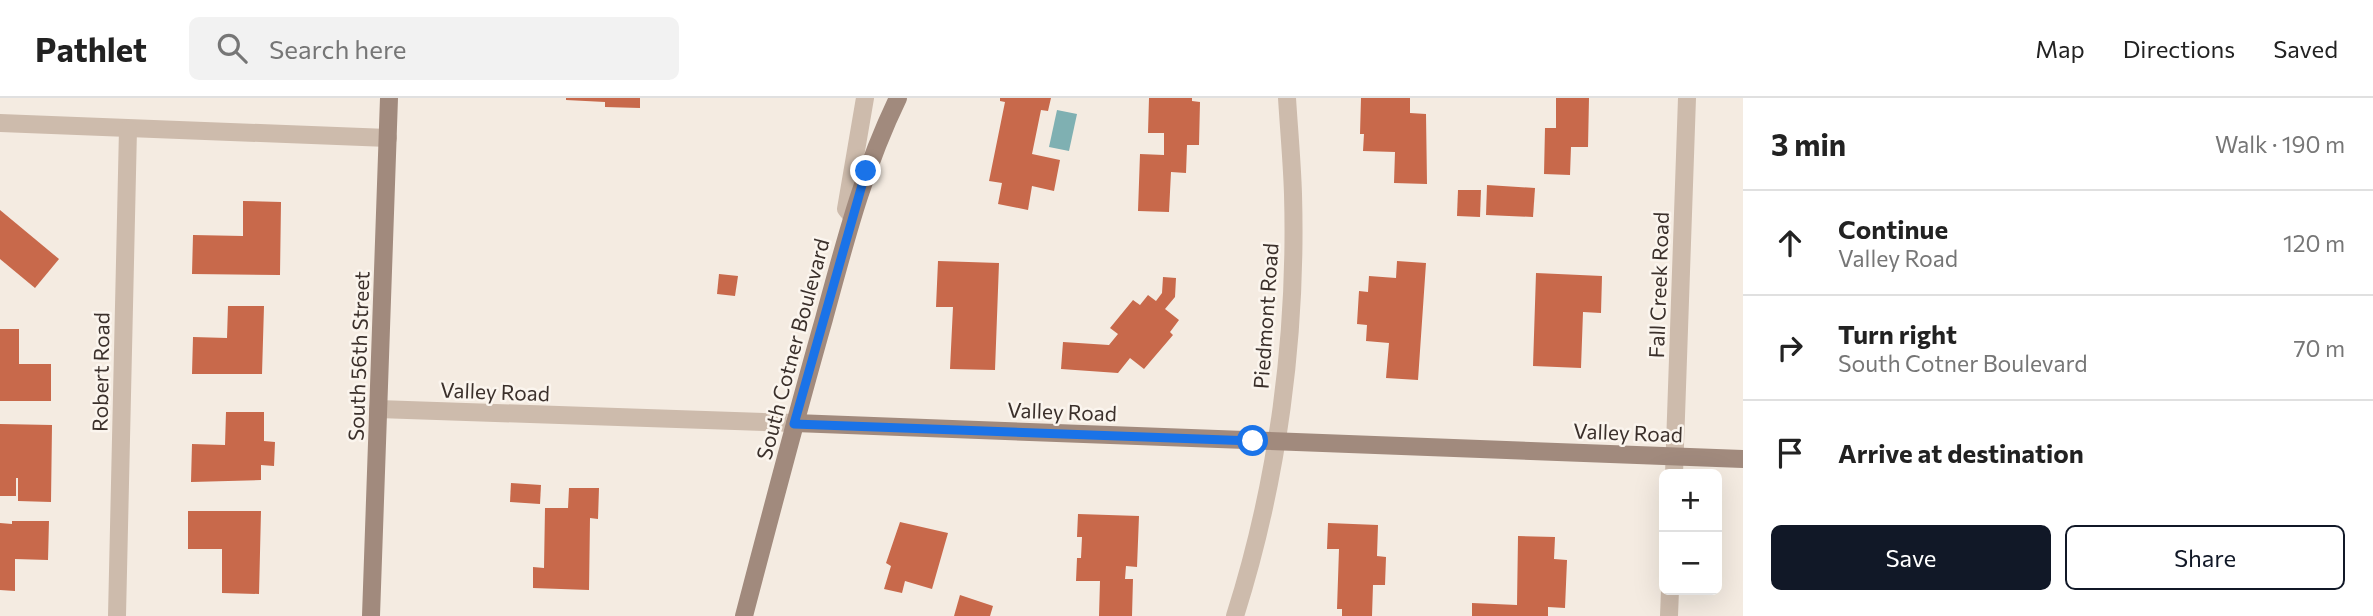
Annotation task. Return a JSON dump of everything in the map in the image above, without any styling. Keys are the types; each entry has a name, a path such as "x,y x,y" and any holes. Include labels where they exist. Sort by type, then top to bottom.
{"main road":[{"name":"South 56th Street","path":"371,616 389,98"},
{"name":"South Cotner Boulevard","path":"744,616 852,216 866,171 898,98"},
{"name":"Valley Road","path":"794,424 1276,442 1674,465 1743,459"}],"street":[{"path":"852,216 846,209 865,98"},
{"name":"Piedmont Road","path":"1235,616 1256,542 1281,420 1292,270 1293,192 1287,98"},
{"name":"Fall Creek Road","path":"1674,465 1687,98"},
{"path":"0,123 388,138"},
{"name":"Robert Road","path":"117,616 128,129"},
{"name":"Valley Road","path":"378,409 794,424"},
{"path":"1669,616 1670,595"}],"water":[{"path":"1057,110 1077,114 1069,151 1049,147"}],"building":[{"path":"566,98 640,98 640,108 605,107 605,102"},
{"path":"1000,98 1051,98 1048,111 1041,110 1032,154 1060,160 1054,191 1032,186 1028,210 998,204 1002,183 989,181 1005,102 1000,101"},
{"path":"1149,98 1192,98 1192,101 1200,102 1199,145 1187,145 1186,173 1171,172 1169,212 1138,211 1140,154 1164,155 1164,133 1148,133"},
{"path":"1361,98 1410,98 1410,113 1426,114 1427,184 1394,183 1395,152 1363,151 1364,134 1360,134"},
{"path":"1556,98 1589,98 1588,147 1571,147 1570,175 1544,174 1545,128 1556,128"},
{"path":"1487,185 1535,188 1533,217 1486,215"},
{"path":"1458,190 1481,190 1480,217 1457,216"},
{"path":"243,201 281,202 280,275 192,274 193,235 243,236"},
{"path":"0,210 59,259 35,288 0,259"},
{"path":"938,261 999,263 995,370 950,369 953,307 936,307"},
{"path":"1397,261 1426,263 1418,380 1386,378 1389,343 1366,341 1367,325 1357,324 1359,291 1368,292 1369,276 1396,278"},
{"path":"1536,273 1602,276 1601,313 1583,312 1581,368 1533,366"},
{"path":"719,274 738,276 735,296 717,294"},
{"path":"1163,277 1176,278 1175,297 1165,309 1179,320 1170,332 1173,335 1144,369 1130,358 1118,373 1061,369 1063,342 1109,345 1118,334 1110,328 1133,300 1140,305 1148,295 1156,301 1162,293"},
{"path":"228,306 264,306 262,374 192,374 193,337 227,338"},
{"path":"0,329 19,329 19,364 51,364 51,401 0,401"},
{"path":"226,412 264,412 264,441 275,442 274,466 261,465 261,480 191,482 192,444 225,445"},
{"path":"0,424 52,425 51,502 18,501 18,478 16,496 0,496"},
{"path":"511,483 541,485 540,504 510,502"},
{"path":"569,488 599,488 598,519 590,518 589,590 533,588 533,567 544,568 545,508 568,508"},
{"path":"188,511 261,511 259,594 222,593 222,549 188,549"},
{"path":"1078,514 1139,516 1137,567 1126,566 1125,579 1133,579 1132,616 1099,616 1100,581 1076,581 1077,558 1081,558 1082,537 1077,537"},
{"path":"12,521 49,521 48,560 15,559 15,591 0,590 0,523 12,524"},
{"path":"900,522 948,533 932,589 905,581 902,593 884,589 891,566 886,563"},
{"path":"1328,523 1378,525 1377,556 1386,557 1385,585 1373,585 1372,616 1342,616 1342,609 1337,609 1339,549 1327,549"},
{"path":"1518,536 1555,537 1554,559 1567,560 1565,608 1548,607 1548,616 1472,616 1472,603 1517,605"},
{"path":"960,595 993,606 990,616 954,616"}],"route":[{"path":"866,171 794,424 1253,441"}]}
